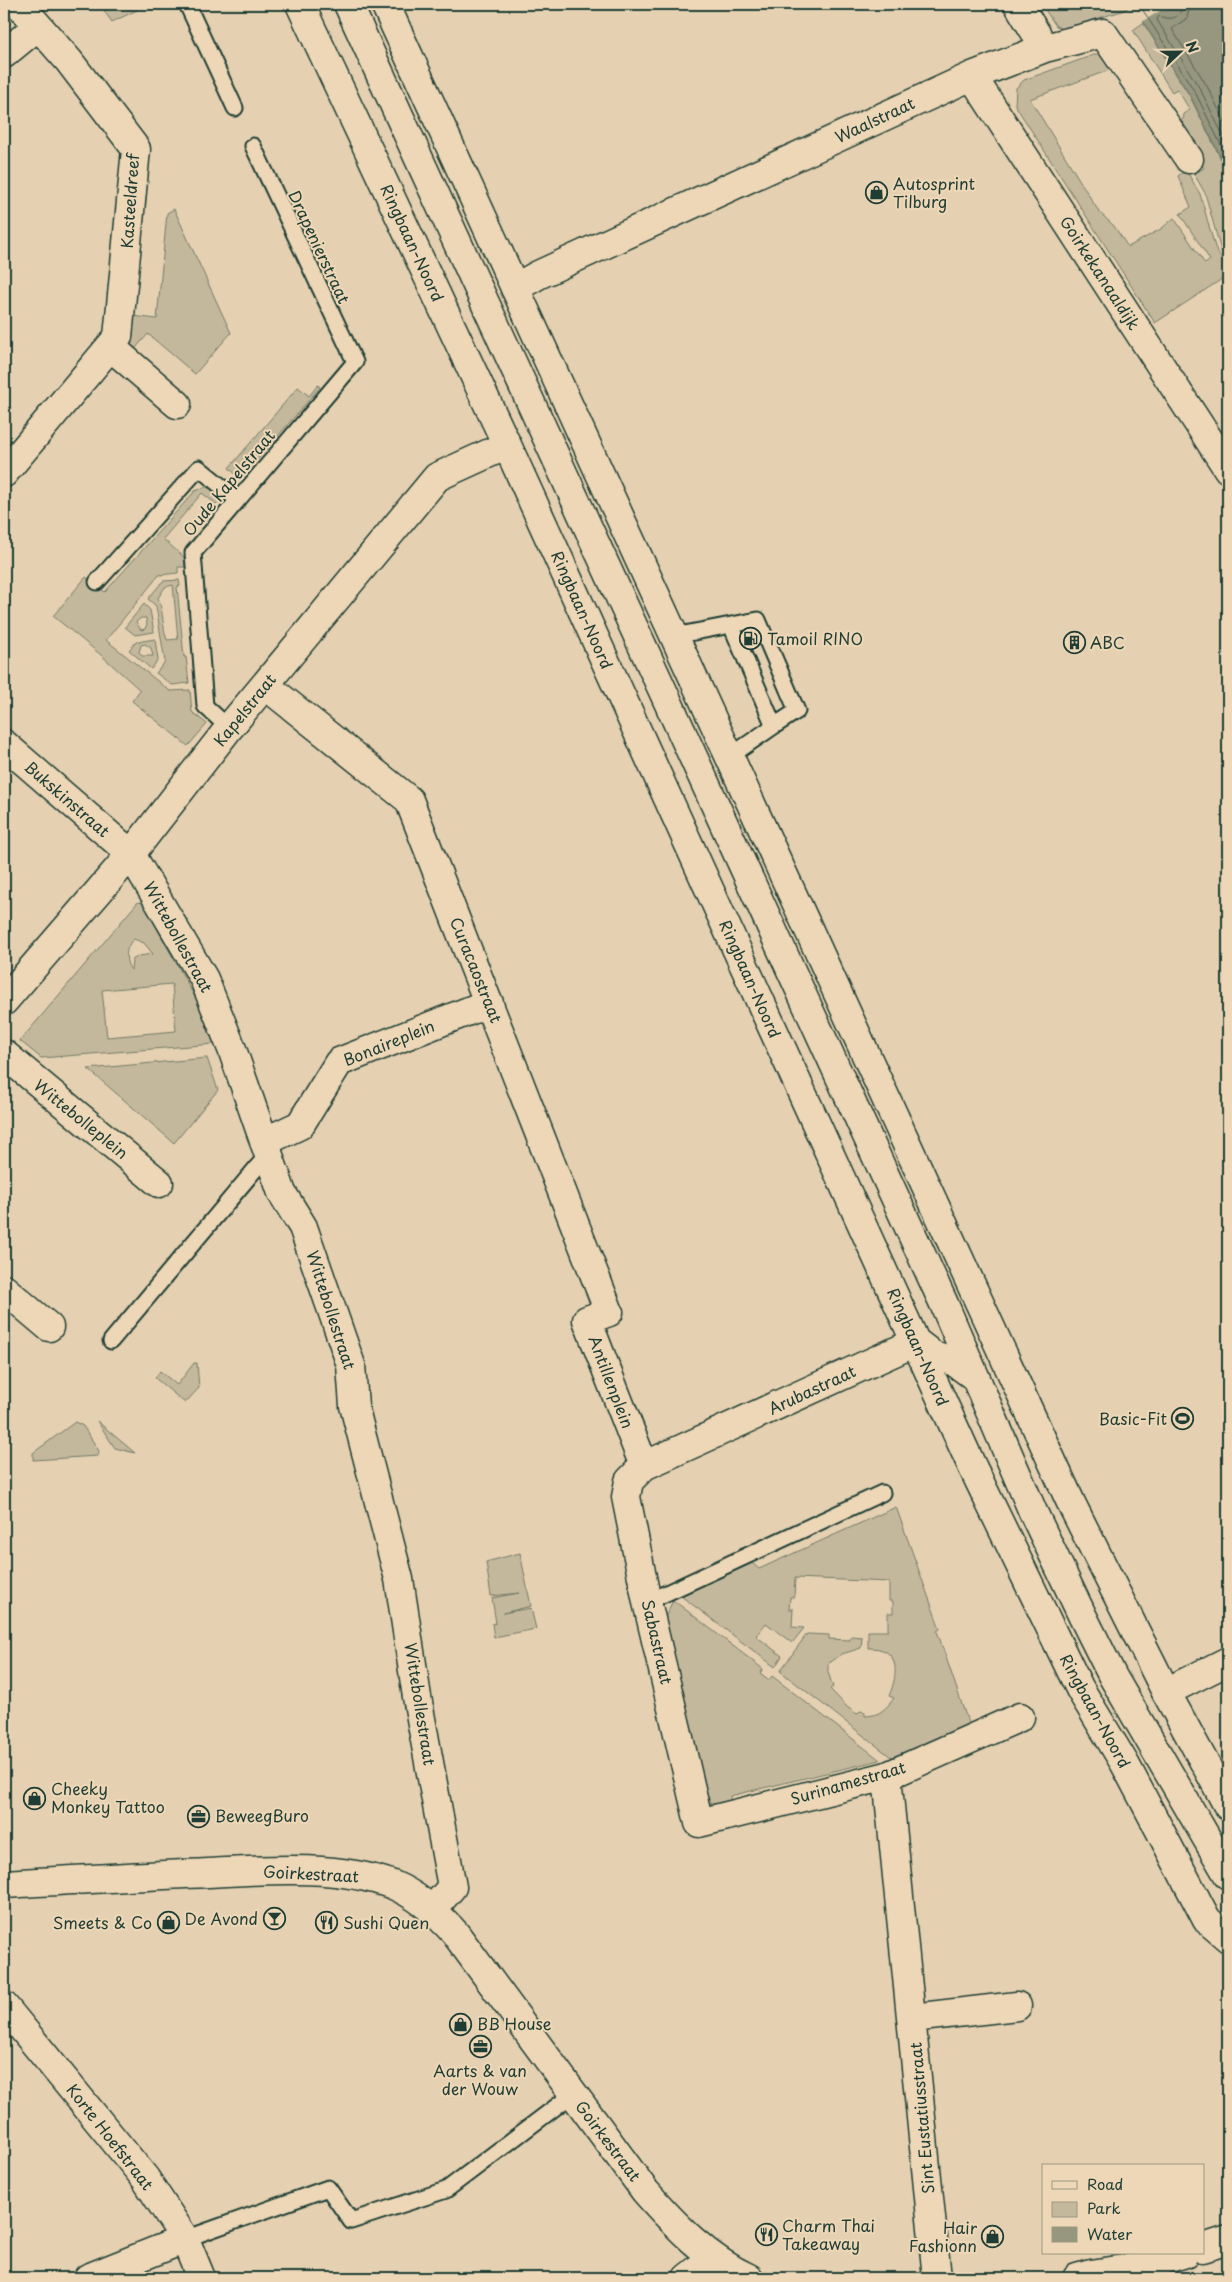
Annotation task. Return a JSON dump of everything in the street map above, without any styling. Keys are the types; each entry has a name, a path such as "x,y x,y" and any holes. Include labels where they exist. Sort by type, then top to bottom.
{"street":[{"name":"Kasteeldreef","path":"4,473 118,338 136,149 69,61 19,4"},
{"name":"Ringbaan-Noord","path":"300,4 507,445 971,1464 1080,1689 1125,1764 1207,1920 1228,1938"},
{"name":"Ringbaan-Noord","path":"348,4 975,1377 1033,1512 1113,1678 1228,1875"},
{"path":"385,4 1072,1505 1166,1692 1228,1806"},
{"path":"1018,4 1045,48"},
{"path":"4,54 38,26"},
{"name":"Waalstraat","path":"515,288 538,275 972,76 1045,48 1103,33 1189,159"},
{"name":"Goirkekanaaldijk","path":"972,76 1228,469"},
{"path":"102,357 176,404"},
{"name":"Kapelstraat","path":"4,1001 131,854 229,728 437,477 507,445"},
{"name":"Curacaostraat","path":"265,685 409,800 609,1312"},
{"name":"Bukskinstraat","path":"4,744 131,854"},
{"name":"Wittebollestraat","path":"131,854 204,979 232,1049 282,1193 303,1227 351,1365 354,1406 399,1579 417,1697 452,1887 432,1910"},
{"name":"Bonaireplein","path":"266,1148 300,1125 339,1062 489,1003"},
{"name":"Wittebolleplein","path":"4,1054 159,1183"},
{"path":"4,1289 49,1326"},
{"name":"Antillenplein","path":"609,1312 587,1320 644,1466"},
{"path":"916,1342 934,1355 952,1361 975,1377"},
{"name":"Arubastraat","path":"644,1466 916,1342"},
{"name":"Sabastraat","path":"644,1466 629,1481 626,1497 647,1602 699,1823"},
{"name":"Ringbaan-Noord","path":"1033,1512 1059,1536 1070,1552 1106,1625 1143,1693 1150,1697 1166,1692"},
{"path":"1166,1692 1228,1661"},
{"name":"Surinamestraat","path":"699,1823 887,1776 1020,1717"},
{"name":"Sint Eustatiusstraat","path":"887,1776 937,2278"},
{"name":"Goirkestraat","path":"4,1884 169,1874 295,1870 341,1874 393,1885 432,1910 455,1933 645,2191 670,2219 712,2258 749,2278"},
{"name":"Korte Hoefstraat","path":"4,2006 145,2178 185,2239 201,2278"},
{"name":"Sint Eustatiusstraat","path":"912,2018 1017,2006"},
{"path":"88,2278 185,2239"},
{"path":"1204,2248 1228,2240"},
{"path":"1077,2278 1090,2274 1144,2266 1183,2254"},
{"path":"687,2278 712,2258"}],"lane":[{"path":"187,4 235,108"},
{"name":"Drapenierstraat","path":"253,146 354,362"},
{"name":"Oude Kapelstraat","path":"229,728 205,706 193,553 354,362"},
{"path":"97,582 199,468 238,500"},
{"path":"674,636 758,620 797,711 729,757"},
{"path":"731,625 774,726"},
{"path":"111,1341 266,1148"},
{"path":"647,1602 882,1493"},
{"path":"185,2239 328,2188 351,2221 446,2190 573,2094"}],"green space":[{"path":"114,4 134,4 137,10 112,22 104,11"},
{"path":"1041,4 1132,5 1122,11 1063,29 1056,26"},
{"path":"1143,23 1189,95 1228,177 1228,262 1221,251 1205,193 1194,174 1204,168 1175,123 1184,118 1183,114 1190,110 1177,89 1172,92 1133,30"},
{"path":"1102,52 1112,69 1030,99 1099,212 1114,226 1128,247 1161,229 1174,218 1205,264 1210,260 1180,214 1191,207 1178,176 1186,170 1200,194 1215,247 1228,272 1228,287 1222,279 1155,323 1015,105 1016,88 1024,80"},
{"path":"174,209 231,333 195,374 148,334 135,349 126,341 132,316 157,319 167,213"},
{"path":"318,385 320,387 241,479 229,468 298,387 309,396"},
{"path":"206,487 213,490 222,501 216,504 202,493 163,539 184,557 185,567 178,567 178,573 159,575 106,640 170,691 190,690 192,712 207,724 188,746 132,701 140,690 53,616 86,577 105,592 195,491"},
{"path":"179,580 180,586 177,587 184,657 186,657 189,683 172,685 156,673 165,662 156,606 148,599 163,581","holes":["173,585 178,639 167,640 158,598 165,587"]},
{"path":"144,604 150,610 154,632 135,635 125,627","holes":["141,618 146,618 147,624 145,629 141,630 136,622"]},
{"path":"155,639 158,660 151,669 129,650 136,642","holes":["145,644 151,648 153,656 142,656 139,652 141,645"]},
{"path":"138,902 143,903 197,1001 214,1044 41,1058 20,1041","holes":["134,939 144,943 153,954 139,956 132,960 131,970 126,958 127,950","172,984 176,1031 107,1037 102,990"]},
{"path":"207,1058 218,1090 174,1143 88,1069"},
{"path":"194,1363 197,1363 199,1388 185,1403 155,1378 160,1371 177,1385"},
{"path":"97,1421 135,1453 115,1448"},
{"path":"75,1422 83,1426 99,1451 98,1456 33,1460 33,1453"},
{"path":"896,1507 940,1629 937,1631 970,1728 909,1752 891,1757 780,1671 807,1634 829,1635 829,1639 850,1640 851,1636 862,1637 861,1648 842,1654 828,1664 828,1672 833,1687 830,1689 847,1707 857,1714 860,1711 865,1712 865,1716 870,1716 885,1709 894,1698 889,1696 894,1679 894,1663 886,1652 868,1648 868,1631 888,1631 888,1613 893,1613 893,1601 889,1601 889,1582 795,1578 794,1597 790,1597 789,1609 793,1609 792,1627 804,1628 792,1643 766,1623 756,1636 782,1656 775,1667 681,1596 752,1563 759,1569"},
{"path":"520,1553 531,1606 503,1613 531,1608 536,1629 494,1637 492,1624 496,1623 492,1598 519,1593 491,1596 486,1562"},
{"path":"673,1600 763,1669 760,1673 769,1680 772,1676 880,1760 730,1796 731,1803 718,1806 708,1802 663,1619"}],"water":[{"path":"1132,4 1165,4 1169,8 1171,7 1170,4 1228,4 1228,172 1190,95"}],"pier":[{"path":"1171,4 1142,22 1132,5"}],"place":[{"name":"Autosprint Tilburg","path":"877,193"},
{"name":"Tamoil RINO","path":"751,639"},
{"name":"ABC","path":"1074,643"},
{"name":"Basic-Fit","path":"1183,1419"},
{"name":"Cheeky Monkey Tattoo","path":"35,1798"},
{"name":"BeweegBuro","path":"199,1816"},
{"name":"De Avond","path":"274,1919"},
{"name":"Smeets & Co","path":"168,1923"},
{"name":"Sushi Quen","path":"327,1923"},
{"name":"BB House","path":"461,2024"},
{"name":"Aarts & van der Wouw","path":"480,2047"},
{"name":"Charm Thai Takeaway","path":"766,2235"},
{"name":"Hair Fashionn","path":"993,2237"}]}
